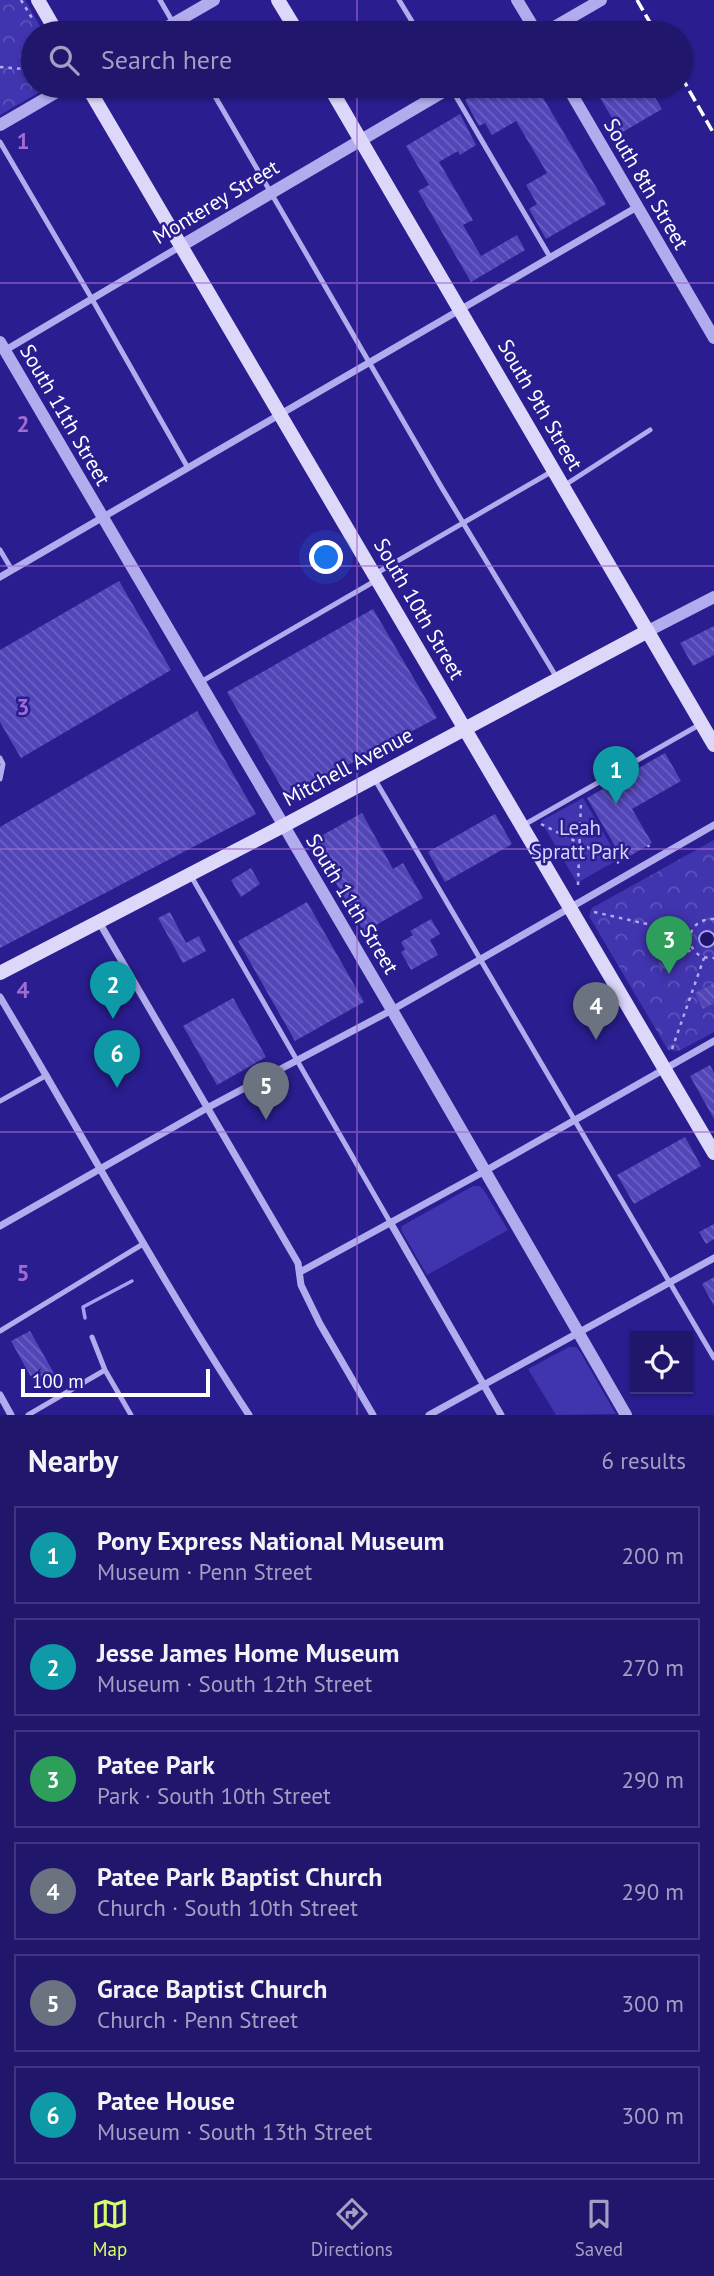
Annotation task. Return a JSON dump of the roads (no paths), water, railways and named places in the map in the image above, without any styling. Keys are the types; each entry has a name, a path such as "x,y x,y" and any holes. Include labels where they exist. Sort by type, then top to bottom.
{"main road":[{"path":"38,0 50,21"},
{"path":"278,0 291,21"},
{"name":"South 10th Street","path":"95,98 714,1153"},
{"name":"South 9th Street","path":"336,98 714,745"},
{"name":"Mitchell Avenue","path":"0,972 283,826 648,631"}],"street":[{"path":"186,21 214,0"},
{"path":"517,0 530,21"},
{"path":"565,21 601,0"},
{"path":"0,125 46,98"},
{"name":"Monterey Street","path":"2,348 92,299 431,98"},
{"name":"South 8th Street","path":"574,98 714,338"},
{"path":"0,577 637,207"},
{"name":"South 11th Street","path":"2,348 392,1010 626,1415"},
{"name":"Mitchell Avenue","path":"648,631 714,597"},
{"path":"0,1226 207,1108 392,1010 714,825"},
{"path":"99,922 298,1263 301,1285 320,1324 373,1415"},
{"path":"0,997 200,1340 249,1415"},
{"path":"300,1272 714,1041"},
{"path":"390,1222 501,1415"},
{"path":"429,1415 714,1258"},
{"path":"0,1395 11,1415"}],"lane":[{"path":"159,0 171,21"},
{"path":"399,0 412,21"},
{"path":"216,98 463,523 558,679"},
{"path":"458,98 550,257"},
{"path":"0,142 188,468"},
{"path":"563,486 650,430"},
{"path":"199,683 554,471"},
{"path":"0,550 12,570"},
{"path":"521,827 702,724"},
{"path":"0,758 3,764 0,779"},
{"path":"374,778 714,1358"},
{"path":"190,874 390,1222"},
{"path":"0,1101 47,1075"},
{"path":"0,1331 143,1244"},
{"path":"92,1336 105,1370 131,1415"},
{"path":"28,1415 105,1370"}],"water":[{"path":"704,931 710,931 715,939 713,945 704,947 699,942 699,936"}],"waterway":[{"path":"85,1318 83,1307 132,1281"}],"railway":[{"path":"637,0 649,21"},
{"path":"693,97 714,134"}],"place":[{"name":"Pony Express National Museum","path":"616,804"},
{"name":"Patee Park","path":"669,974"},
{"name":"Jesse James Home Museum","path":"113,1019"},
{"name":"Patee Park Baptist Church","path":"596,1040"},
{"name":"Patee House","path":"117,1088"},
{"name":"Grace Baptist Church","path":"266,1120"}],"park label":[{"name":"Leah Spratt Park","path":"580,840"}]}
